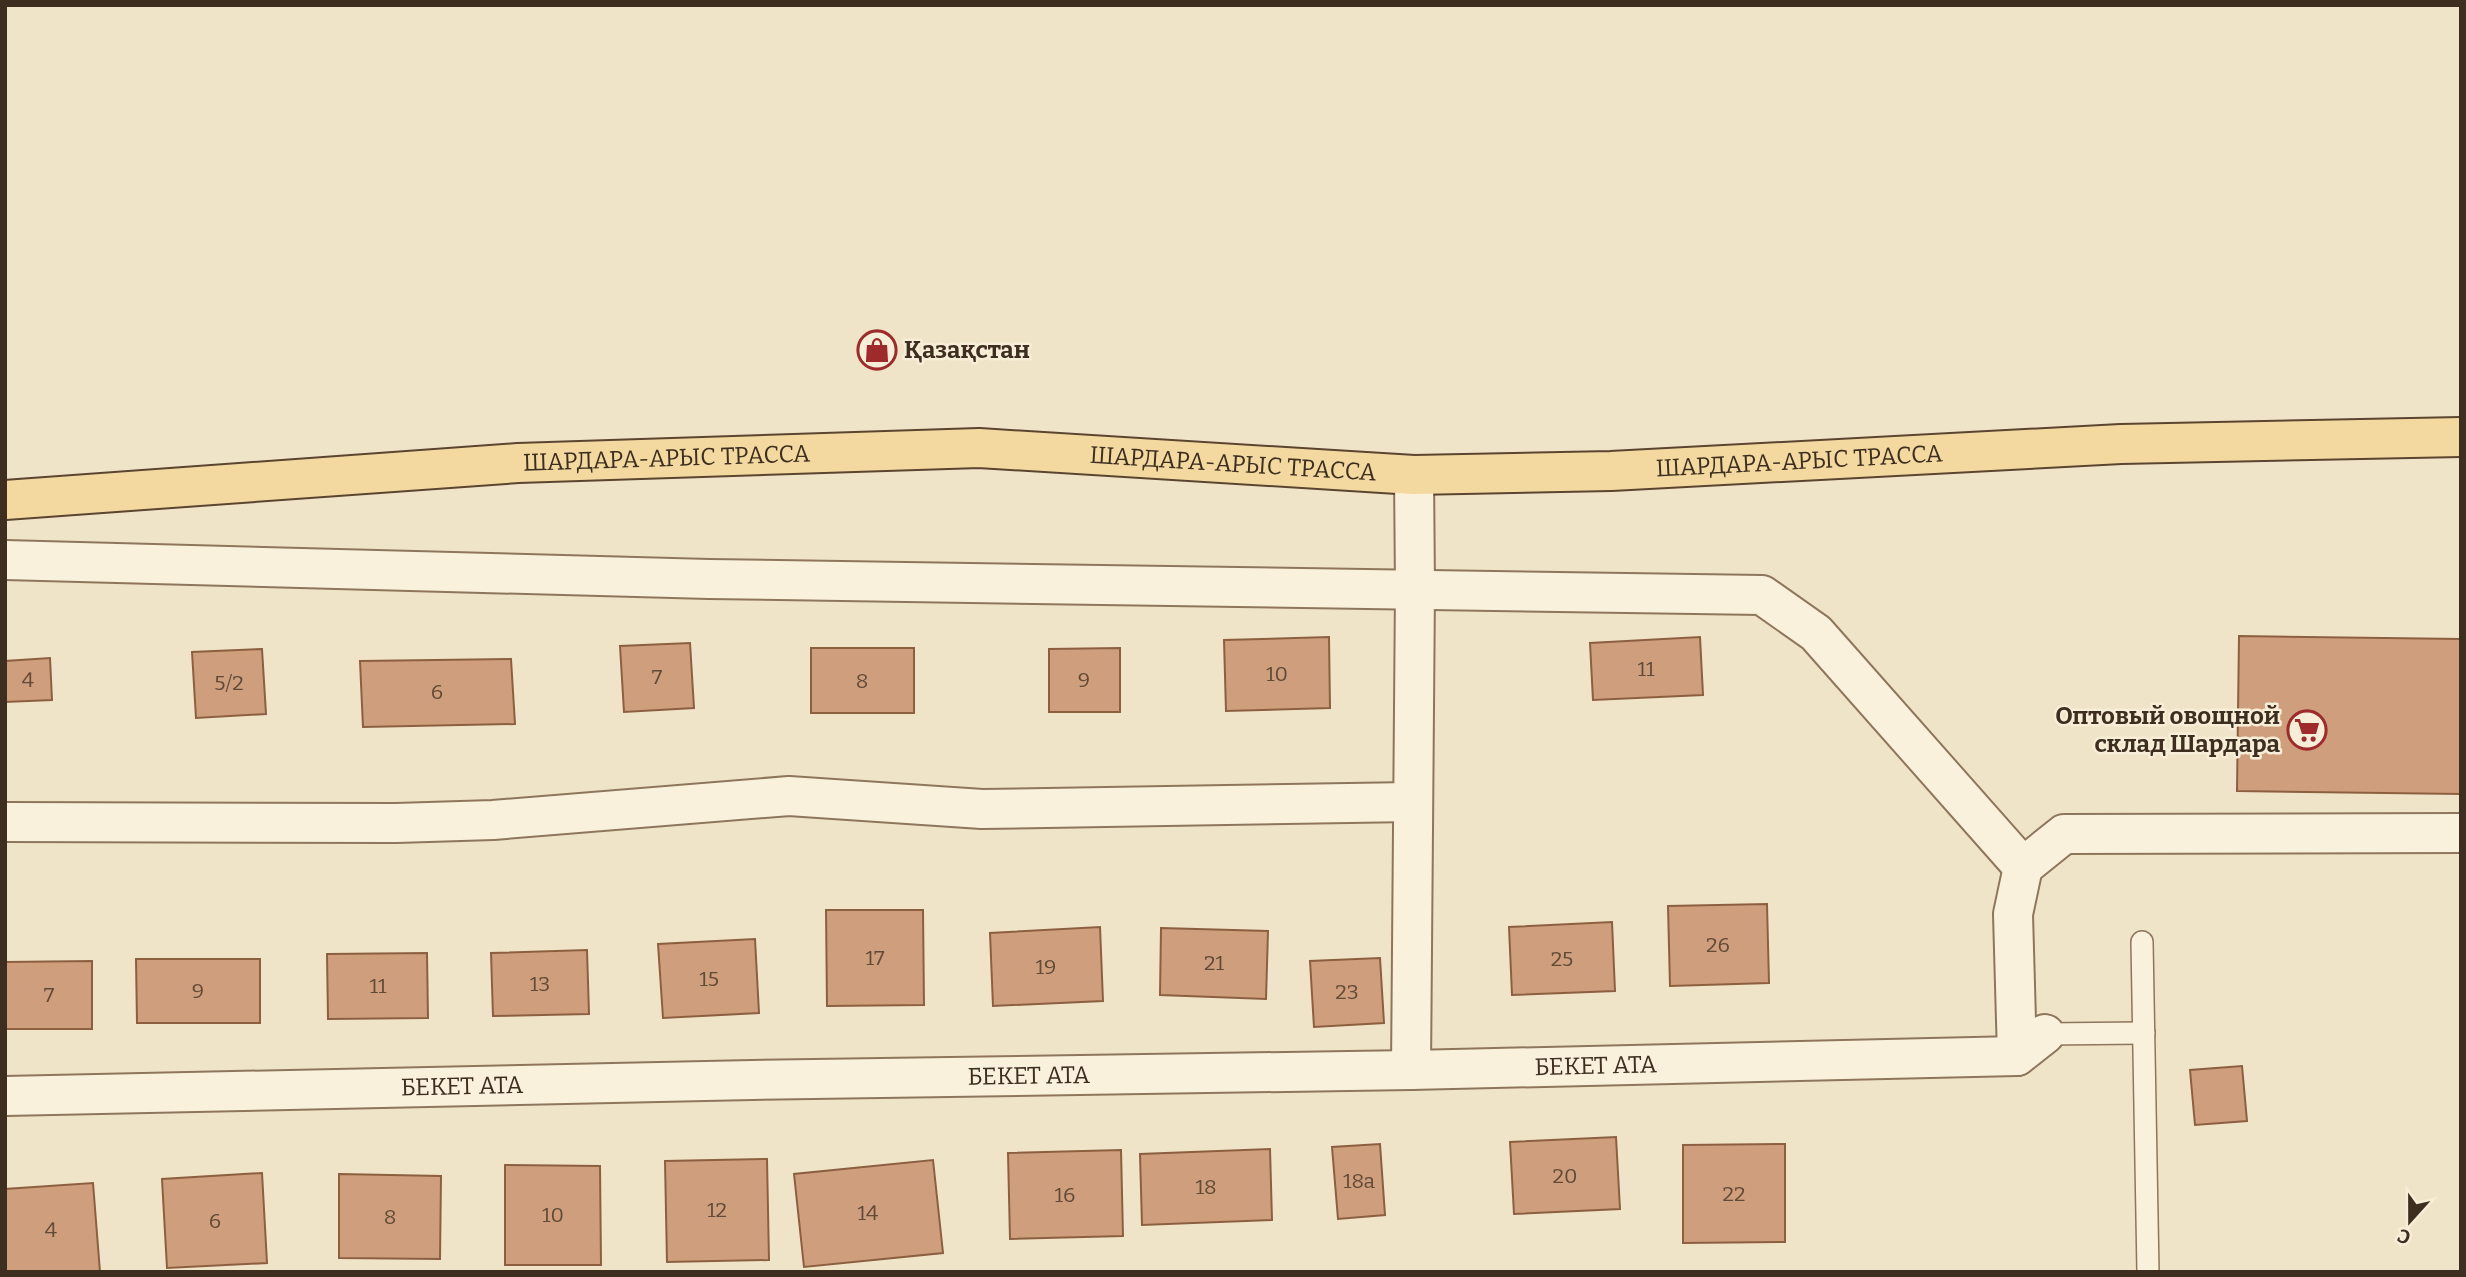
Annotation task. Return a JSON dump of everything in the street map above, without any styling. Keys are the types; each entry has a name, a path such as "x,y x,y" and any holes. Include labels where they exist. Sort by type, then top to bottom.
{"main road":[{"name":"ШАРДАРА-АРЫС ТРАССА","path":"5,500 518,463 979,448 1414,475 1611,471 2122,444 2461,438"}],"street":[{"path":"1411,1070 1414,475"},
{"path":"5,560 709,579 1762,595 1816,633 2023,867"},
{"path":"5,822 396,823 493,820 789,796 982,809 1412,802"},
{"path":"2031,1045 2013,914 2023,867 2064,834 2461,833"},
{"name":"БЕКЕТ АТА","path":"5,1097 738,1080 1411,1070 2031,1045"}],"lane":[{"path":"2142,942 2148,1272"},
{"path":"2031,1045 2144,1033"}],"building":[{"path":"2239,636 2461,639 2461,794 2237,791"},
{"path":"1329,637 1330,708 1226,711 1224,640"},
{"path":"1700,637 1703,695 1593,700 1590,643"},
{"path":"690,643 694,708 624,712 620,646"},
{"path":"811,648 914,648 914,713 811,713"},
{"path":"1120,648 1120,712 1049,712 1049,649"},
{"path":"262,649 266,714 196,718 192,652"},
{"path":"50,658 52,700 5,702 5,661"},
{"path":"511,659 515,724 363,727 360,661"},
{"path":"1767,904 1769,983 1670,986 1668,906"},
{"path":"826,910 923,910 924,1005 827,1006"},
{"path":"1612,922 1615,991 1512,995 1509,927"},
{"path":"1100,927 1103,1001 993,1006 990,933"},
{"path":"1161,928 1268,931 1266,999 1160,995"},
{"path":"755,939 759,1013 663,1018 658,944"},
{"path":"587,950 589,1014 493,1016 491,953"},
{"path":"427,953 428,1018 328,1019 327,954"},
{"path":"1380,958 1384,1023 1314,1027 1310,961"},
{"path":"136,959 260,959 260,1023 137,1023"},
{"path":"92,961 92,1029 5,1029 5,962"},
{"path":"2242,1066 2247,1121 2195,1125 2190,1070"},
{"path":"1616,1137 1620,1209 1514,1214 1510,1142"},
{"path":"1380,1144 1385,1215 1338,1219 1332,1147"},
{"path":"1785,1144 1785,1242 1683,1243 1683,1145"},
{"path":"1270,1149 1272,1220 1142,1225 1140,1154"},
{"path":"1121,1150 1123,1236 1010,1239 1008,1153"},
{"path":"767,1159 769,1260 667,1262 665,1161"},
{"path":"933,1160 943,1253 804,1267 794,1174"},
{"path":"505,1165 600,1166 601,1265 505,1265"},
{"path":"262,1173 267,1263 167,1268 162,1179"},
{"path":"339,1174 441,1176 440,1259 339,1258"},
{"path":"93,1183 100,1272 5,1272 5,1189"}],"place":[{"name":"Қазақстан","path":"877,350"},
{"name":"Оптовый овощной склад Шардара","path":"2307,730"}]}
